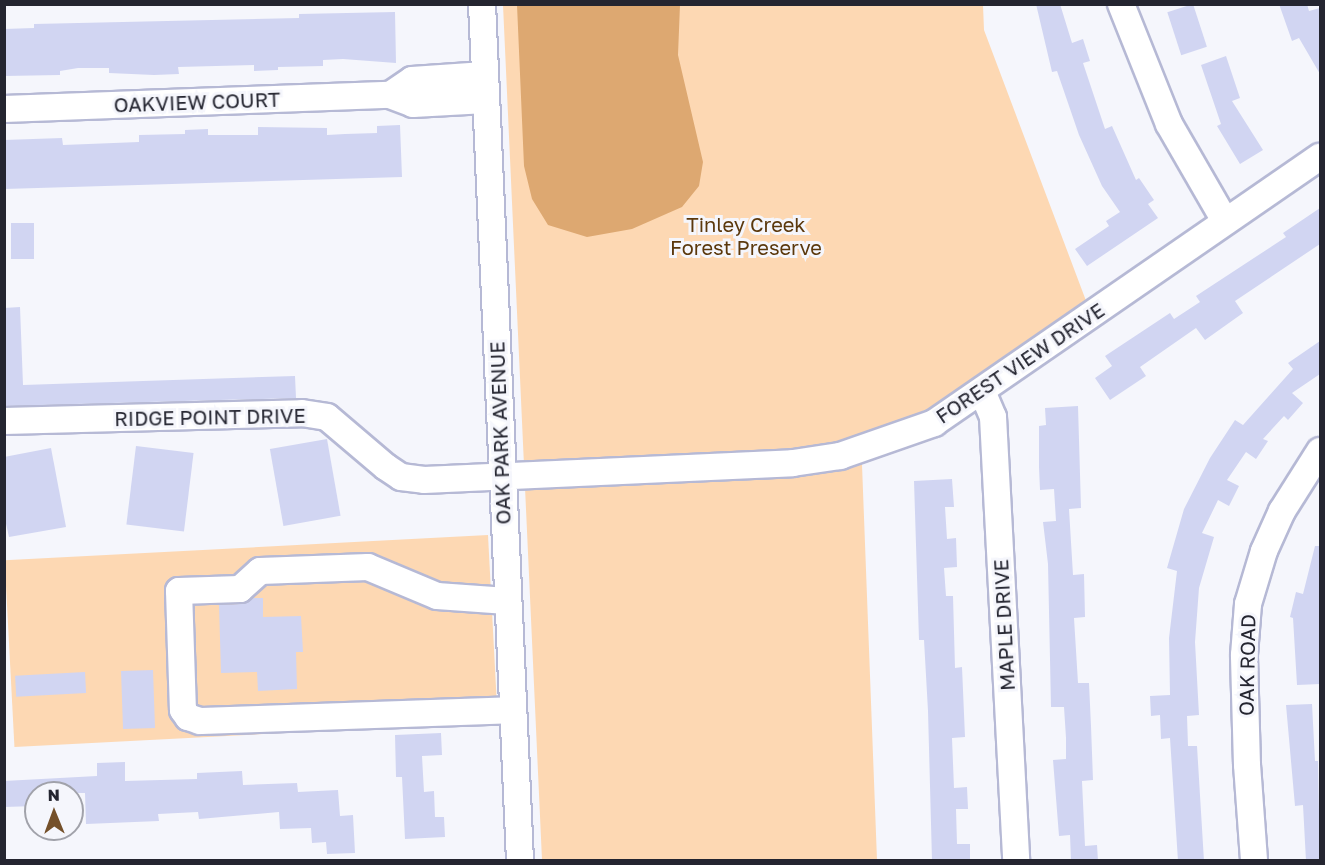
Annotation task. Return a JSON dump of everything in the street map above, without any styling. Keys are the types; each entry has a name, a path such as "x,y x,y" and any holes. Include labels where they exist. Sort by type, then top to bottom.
{"street":[{"name":"OAK PARK AVENUE","path":"482,4 501,474 520,861"},
{"path":"1121,4 1169,124 1225,221"},
{"name":"OAKVIEW COURT","path":"390,95 412,80 484,75"},
{"name":"OAKVIEW COURT","path":"4,109 390,95 412,104 486,100"},
{"name":"FOREST VIEW DRIVE","path":"501,474 793,464 831,457 934,423 1320,157"},
{"name":"MAPLE DRIVE","path":"982,391 993,417 1016,861"},
{"name":"RIDGE POINT DRIVE","path":"4,422 302,413 327,417 401,477 424,480 501,474"},
{"name":"OAK ROAD","path":"1254,861 1246,765 1244,655 1248,604 1264,551 1282,511 1320,451"},
{"path":"507,601 437,596 368,567 260,571 240,589 179,591 183,710 188,717 200,721 512,710"}],"green space":[{"name":"Tinley Creek Forest Preserve","path":"503,5 983,5 984,30 1088,306 939,404 861,438 877,860 542,860"},
{"path":"488,535 498,722 14,747 5,560"}],"shaded area":[{"path":"517,5 680,5 678,55 703,162 699,186 682,207 632,229 587,237 548,225 532,199 524,166"}],"building":[{"path":"1036,4 1060,4 1072,43 1083,39 1090,61 1083,63 1105,129 1112,126 1136,180 1139,178 1154,200 1148,204 1158,218 1087,266 1075,249 1109,226 1106,221 1120,212 1102,186 1079,135 1057,71 1052,72"},
{"path":"1193,4 1207,47 1181,55 1167,12"},
{"path":"1279,4 1307,4 1309,11 1320,8 1320,74 1299,38 1292,41"},
{"path":"395,12 396,63 343,59 323,60 323,66 278,67 278,70 254,71 254,65 178,67 179,74 154,75 109,73 109,68 78,68 60,71 60,75 4,76 4,29 34,28 34,24 299,18 299,14"},
{"path":"1226,56 1240,98 1232,101 1263,150 1240,164 1217,126 1221,124 1201,65"},
{"path":"400,125 402,177 4,189 4,140 62,138 63,145 139,142 139,135 185,134 185,130 208,129 208,135 258,135 258,127 327,128 327,135 377,133 377,126"},
{"path":"1320,208 1320,244 1235,301 1243,313 1205,340 1196,328 1140,367 1146,376 1110,400 1095,378 1112,366 1105,356 1170,313 1174,319 1200,302 1196,296 1286,237 1283,233"},
{"path":"11,223 34,223 34,259 11,259"},
{"path":"20,307 23,385 295,376 296,398 4,406 4,308"},
{"path":"1320,341 1320,374 1292,393 1303,403 1288,420 1284,416 1263,439 1268,441 1256,459 1246,452 1227,480 1239,486 1229,506 1218,500 1202,533 1214,537 1199,588 1195,642 1199,715 1187,716 1188,746 1197,746 1204,861 1178,861 1170,738 1161,739 1160,715 1151,716 1150,696 1170,695 1169,638 1177,571 1167,568 1184,509 1210,458 1235,420 1243,425 1293,369 1288,363"},
{"path":"1078,406 1081,508 1069,509 1073,575 1084,574 1085,617 1074,618 1078,683 1089,683 1093,780 1082,781 1085,846 1097,845 1098,861 1071,861 1070,835 1059,836 1053,760 1066,759 1066,738 1064,707 1051,707 1048,564 1043,522 1056,521 1054,489 1040,490 1039,426 1046,425 1045,408"},
{"path":"327,439 341,516 283,526 270,449"},
{"path":"136,446 194,453 184,531 126,524"},
{"path":"51,448 66,527 9,537 4,515 4,457"},
{"path":"952,479 954,507 945,507 947,539 956,538 957,567 944,568 946,596 953,596 955,668 962,667 965,737 952,738 954,788 967,787 968,809 956,809 957,844 970,844 970,861 932,861 928,711 924,640 919,640 914,481"},
{"path":"1315,546 1320,546 1320,684 1297,685 1293,618 1290,617 1296,592 1303,594"},
{"path":"252,598 263,598 263,617 301,616 303,652 296,652 297,689 258,691 257,672 221,673 219,605 240,604"},
{"path":"153,670 155,728 123,729 121,671"},
{"path":"85,672 86,693 16,697 15,676"},
{"path":"1312,704 1315,761 1318,761 1320,861 1306,861 1303,805 1295,806 1286,705"},
{"path":"441,733 442,755 422,756 424,792 434,791 435,817 444,817 445,837 405,839 402,777 396,777 395,735"},
{"path":"125,762 125,781 197,779 197,773 242,771 243,785 297,783 298,792 338,790 340,816 353,815 355,853 327,854 326,842 312,843 311,828 280,829 279,812 199,819 198,812 158,814 159,821 86,824 84,781 24,781 24,806 4,807 4,781 97,776 97,763"}]}
